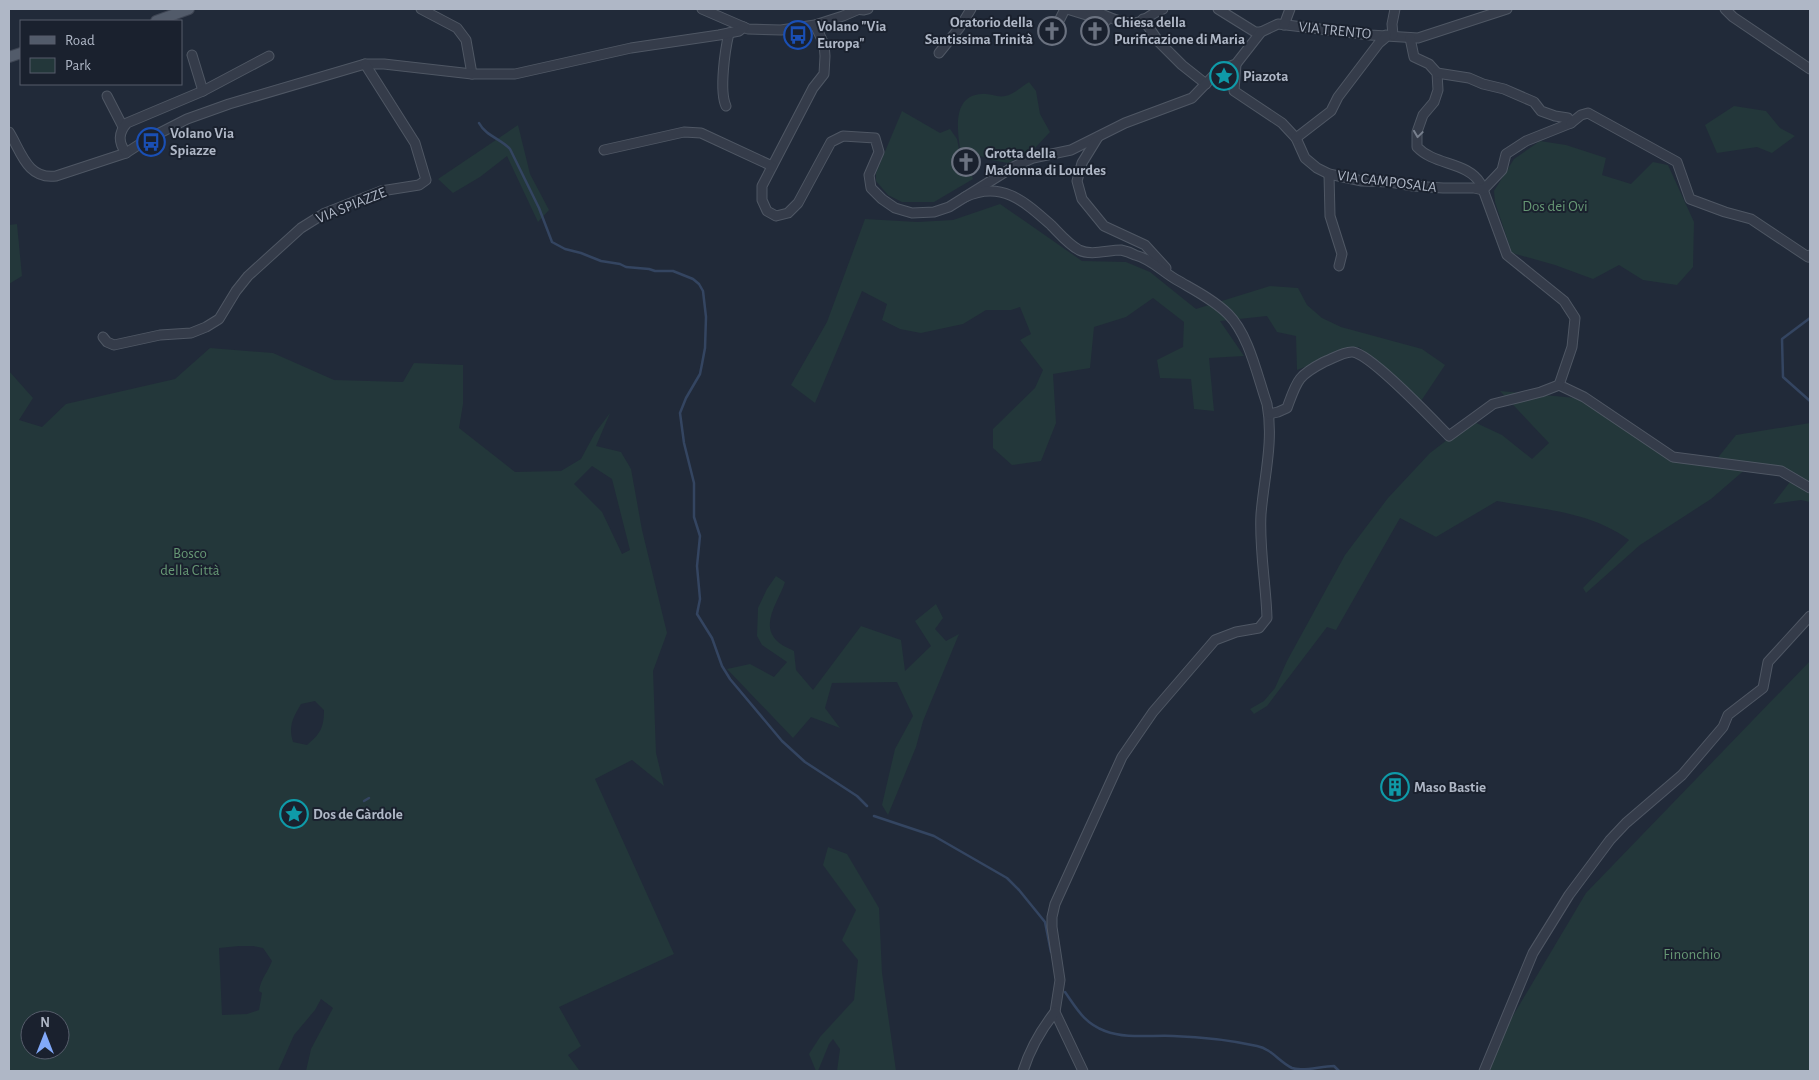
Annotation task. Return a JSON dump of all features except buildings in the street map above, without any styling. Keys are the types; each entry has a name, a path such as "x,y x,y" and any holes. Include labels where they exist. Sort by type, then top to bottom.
{"main road":[{"path":"159,20 189,9"}],"street":[{"path":"421,9 457,28 466,40 472,74"},
{"path":"702,9 714,12 748,29 781,30 815,26 856,9 868,9"},
{"path":"829,21 840,9"},
{"path":"939,53 960,27 971,9"},
{"path":"1060,19 1066,9 1125,26"},
{"path":"1090,9 1116,21 1138,23 1153,12 1163,9"},
{"path":"1218,9 1254,32 1261,32"},
{"path":"1284,25 1290,9"},
{"path":"1296,138 1331,111 1338,97 1379,43 1390,35 1395,9"},
{"path":"1508,9 1418,38 1410,38 1414,57 1429,64 1437,73 1438,90 1434,102 1420,123 1417,132 1417,147 1424,154 1463,168 1476,176 1507,255 1564,301 1576,318 1572,347 1559,385"},
{"path":"1725,9 1810,69"},
{"path":"1143,19 1159,42 1182,65 1206,84"},
{"name":"VIA TRENTO","path":"1261,32 1278,24 1410,38"},
{"path":"815,26 824,44 824,74 813,88 762,186 762,200 767,211 776,216 788,213 798,203 831,142 843,136 875,138 878,152 869,175 871,188 895,208 912,213 934,212 949,207 1013,167 1033,158 1071,150 1125,123 1192,98 1218,71 1236,64 1261,32"},
{"path":"9,132 26,163 35,172 45,176 56,176 126,153 146,140 196,116 229,104 365,64 384,64 472,74 515,74 631,48 739,31 744,27"},
{"path":"726,106 722,97 725,52 729,33"},
{"path":"192,55 203,91"},
{"path":"126,153 120,142 120,130 127,123 203,91 269,56"},
{"name":"VIA SPIAZZE","path":"103,337 114,345 160,335 192,333 206,327 219,319 248,276 301,228 325,213 381,191 419,185 426,180 416,143 365,64"},
{"name":"VIA CAMPOSALA","path":"1236,64 1234,91 1282,123 1296,138 1305,158 1317,168 1329,174 1362,181 1483,190"},
{"path":"1437,73 1469,78 1483,84 1504,89 1534,102 1541,110 1555,116 1568,118 1572,123"},
{"path":"106,96 124,127"},
{"path":"1483,190 1502,170 1506,154 1526,141 1572,123 1581,114 1588,113 1678,162 1690,199 1751,219 1808,257 1810,256"},
{"path":"604,150 684,132 702,133 772,166"},
{"path":"1098,137 1082,163 1077,181 1082,199 1104,226 1144,245 1166,268 1170,276"},
{"path":"1329,174 1330,216 1342,254 1339,266"},
{"path":"965,197 975,192 995,190 1013,195 1050,224 1066,241 1081,251 1122,250 1144,257 1170,276 1219,306 1229,314 1242,332 1269,414 1269,452 1261,516 1267,618 1259,628 1236,632 1215,640 1153,712 1122,758 1055,904 1052,927 1060,980 1054,1012 1043,1027 1022,1071"},
{"path":"1269,414 1287,408 1294,388 1304,374 1333,358 1348,352 1354,352 1392,380 1449,436 1493,404 1541,392 1559,385 1584,397 1673,458 1780,471 1810,488"},
{"path":"1484,1071 1533,953 1569,895 1616,834 1682,775 1723,727 1728,714 1764,688 1768,662 1810,616"},
{"path":"1054,1012 1082,1071"}],"green space":[{"path":"1029,82 1036,91 1040,114 1050,132 1035,148 1008,163 991,160 960,148 959,114 966,100 982,94 1008,95"},
{"path":"1734,106 1766,111 1780,128 1795,136 1772,153 1757,147 1717,153 1705,125"},
{"path":"902,111 940,133 950,129 957,139 960,154 965,157 973,179 934,202 902,202 888,195 876,181 876,173"},
{"path":"518,125 530,174 549,210 538,222 507,156 480,177 453,193 438,179"},
{"name":"Dos dei Ovi","path":"1540,141 1566,145 1606,158 1602,175 1631,184 1653,162 1668,165 1694,222 1693,267 1677,285 1643,280 1619,265 1593,279 1555,265 1512,253 1495,202 1494,191 1514,159"},
{"path":"1000,204 1082,261 1126,262 1150,272 1196,309 1270,286 1298,288 1307,305 1322,318 1341,327 1422,349 1445,365 1421,401 1359,347 1297,370 1296,336 1277,332 1267,316 1220,321 1244,356 1209,358 1214,411 1194,409 1191,379 1160,378 1157,360 1183,347 1184,322 1153,298 1126,317 1094,327 1090,368 1053,374 1056,423 1041,461 1012,465 993,448 993,429 1035,388 1043,370 1020,340 1031,334 1020,307 1011,310 986,310 963,324 921,333 900,329 882,320 887,304 862,291 815,403 791,385 827,322 865,219 917,222 953,220"},
{"path":"17,224 22,276 9,284 9,225"},
{"name":"Bosco della Città","path":"210,348 273,353 334,380 403,382 414,363 463,365 463,404 459,428 515,472 561,471 581,459 595,433 610,413 596,446 621,452 631,469 642,530 667,633 653,671 656,753 664,786 632,760 595,779 674,954 559,1007 581,1046 568,1055 579,1070 306,1071 311,1049 333,1008 321,999 315,1010 294,1035 278,1071 9,1071 9,371 33,398 19,420 42,427 66,404 175,379","holes":["592,466 612,479 630,550 622,554 602,512 574,484","315,701 324,710 320,730 307,745 293,742 292,722 301,704","239,946 263,948 272,961 260,987 259,991 262,993 259,1010 247,1014 222,1015 219,948"]},
{"path":"1500,391 1576,398 1675,462 1712,465 1736,435 1810,423 1810,502 1801,500 1773,504 1796,474 1748,467 1711,499 1640,545 1586,593 1583,588 1629,540 1599,523 1583,517 1548,509 1497,501 1436,537 1400,518 1336,630 1327,627 1267,706 1254,714 1250,709 1264,701 1275,688 1287,661 1345,555 1388,498 1430,453 1472,421 1502,435 1532,459 1549,443"},
{"path":"776,576 785,582 770,619 772,634 779,642 794,651 796,670 813,690 861,626 901,640 905,671 931,646 915,621 936,604 943,618 935,629 946,641 959,634 923,721 916,747 888,815 882,805 895,749 913,716 897,682 832,683 825,708 840,728 811,717 793,738 727,669 750,664 774,677 787,662 762,645 757,636 758,608"},
{"name":"Finonchio","path":"1810,661 1810,1071 1486,1071 1508,1024 1586,893"},
{"path":"828,847 847,854 879,908 882,973 896,1071 837,1071 840,1049 833,1039 818,1071 816,1071 809,1054 820,1037 854,1000 858,960 842,940 856,910 823,865"}],"waterway":[{"path":"479,123 486,131 510,149 539,208 552,242 565,249 626,267 655,271 673,271 693,279 703,291 706,317 705,348 702,364 700,374 686,398 680,413 684,443 694,483 694,517 700,536 697,566 700,599 697,614 712,638 722,666 730,679 782,741 805,762 857,796 867,806"},
{"path":"1810,318 1782,339 1783,377 1810,401"},
{"path":"364,801 369,798"},
{"path":"874,816 934,836 1007,878 1045,922 1051,952"},
{"path":"1065,992 1086,1020 1105,1031 1130,1036 1194,1037 1236,1042 1262,1048 1292,1068 1306,1069 1334,1066 1339,1071"}],"place":[{"name":"Oratorio della Santissima Trinità","path":"1052,31"},
{"name":"Chiesa della Purificazione di Maria","path":"1095,31"},
{"name":"Volano \"Via Europa\"","path":"798,35"},
{"name":"Piazota","path":"1224,76"},
{"name":"Volano Via Spiazze","path":"151,142"},
{"name":"Grotta della Madonna di Lourdes","path":"966,162"},
{"name":"Maso Bastie","path":"1395,787"},
{"name":"Dos de Gàrdole","path":"294,814"}]}
